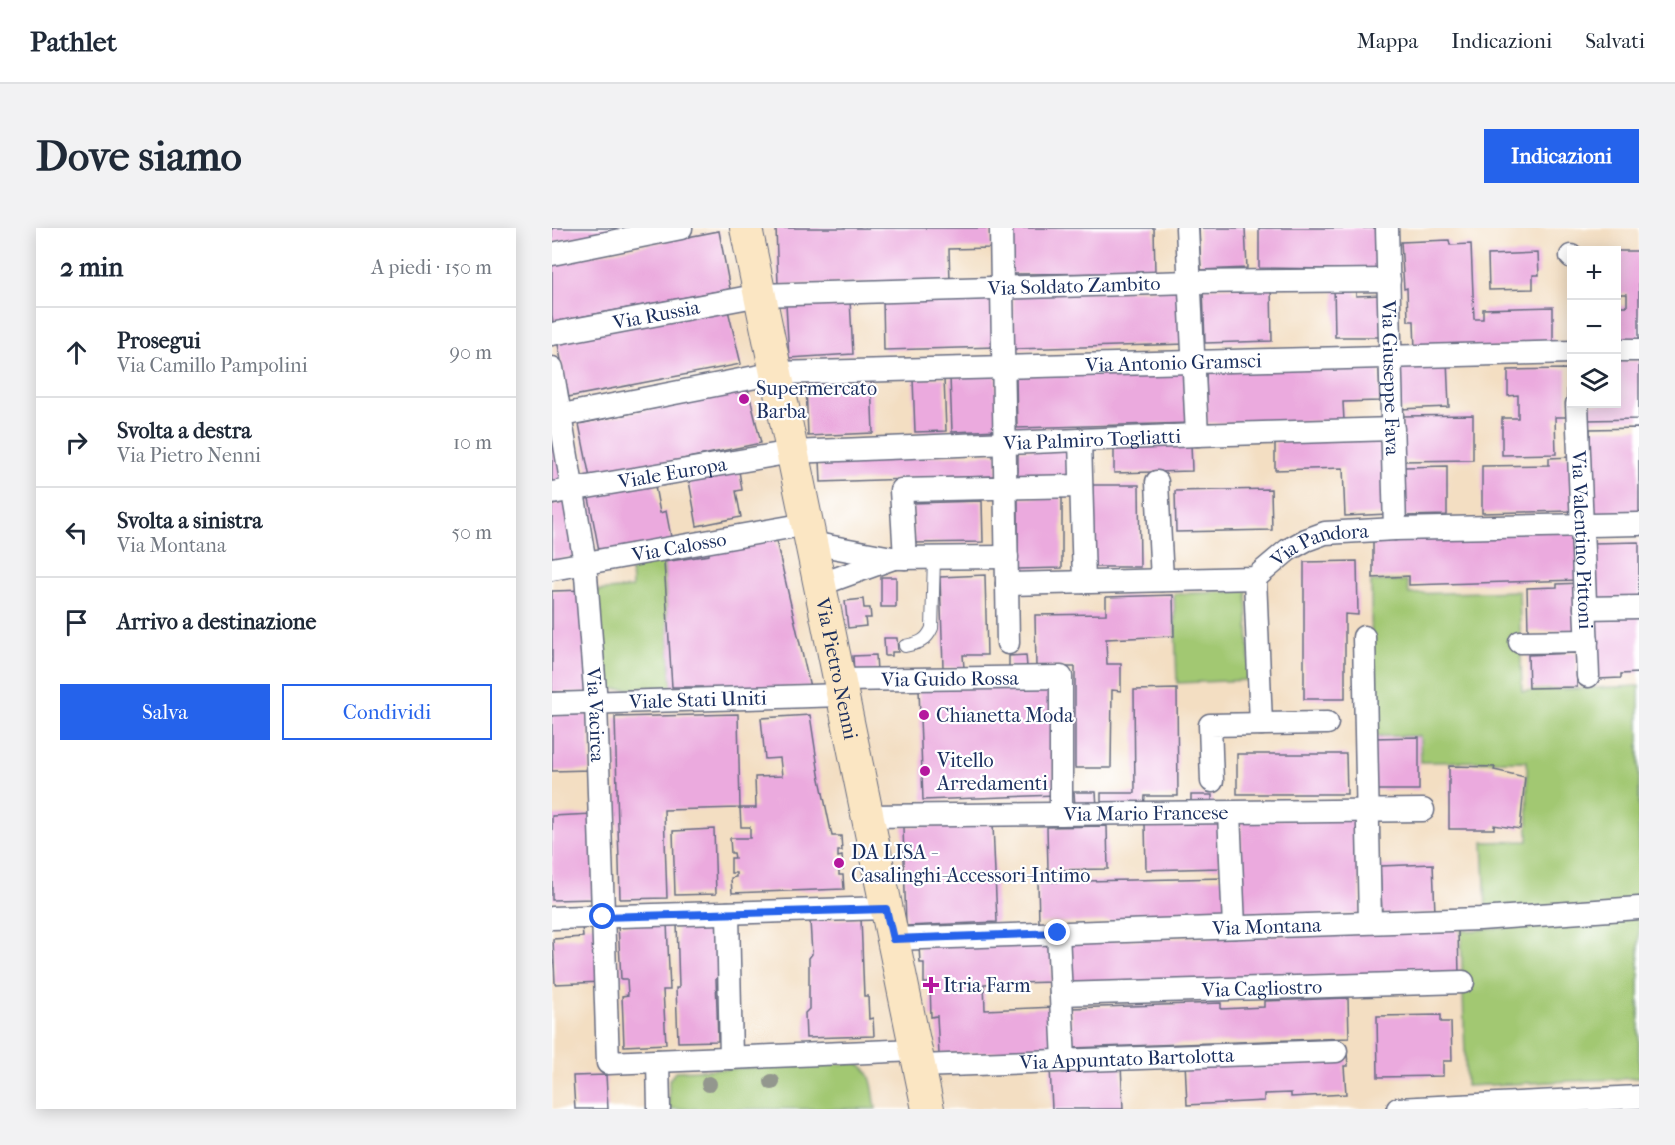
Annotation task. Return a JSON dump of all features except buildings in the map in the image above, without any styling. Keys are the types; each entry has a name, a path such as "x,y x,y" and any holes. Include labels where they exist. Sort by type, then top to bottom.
{"main road":[{"name":"Via Pietro Nenni","path":"746,228 928,1109"}],"street":[{"path":"552,254 681,228"},
{"path":"1001,228 1008,644"},
{"path":"1187,228 1197,435"},
{"name":"Via Giuseppe Fava","path":"1388,228 1395,529"},
{"name":"Via Soldato Zambito","path":"760,295 1190,282 1389,279"},
{"name":"Via Russia","path":"552,334 760,295"},
{"path":"1621,350 1639,350"},
{"name":"Via Antonio Gramsci","path":"556,416 776,373 1567,352"},
{"name":"Via Vacirca","path":"552,368 562,492 585,563 596,703 608,1063"},
{"name":"Via Valentino Pittoni","path":"1577,408 1588,676"},
{"name":"Via Palmiro Togliatti","path":"792,452 1393,429"},
{"path":"1080,440 1084,582"},
{"name":"Viale Europa","path":"562,492 792,452"},
{"path":"1157,482 1162,580"},
{"path":"898,558 901,490 1081,486"},
{"name":"Via Pandora","path":"1007,584 1255,578 1288,550 1325,533 1395,529 1639,524"},
{"path":"809,533 898,558 1007,557"},
{"name":"Via Calosso","path":"552,569 809,533"},
{"path":"819,585 898,558"},
{"path":"1255,578 1261,724"},
{"path":"1586,608 1639,607"},
{"path":"1364,637 1370,922"},
{"path":"1520,642 1587,641"},
{"name":"Via Guido Rossa","path":"841,687 1061,677 1061,814"},
{"name":"Viale Stati Uniti","path":"552,704 841,687"},
{"path":"1212,781 1210,725 1327,723"},
{"name":"Via Mario Francese","path":"868,816 1423,810"},
{"path":"1229,813 1234,927"},
{"name":"Via Montana","path":"893,939 1480,919 1639,908"},
{"path":"552,918 886,909"},
{"path":"728,913 731,1058"},
{"path":"1058,933 1064,1061"},
{"name":"Via Cagliostro","path":"1061,994 1463,982"},
{"name":"Via Appuntato Bartolotta","path":"608,1063 731,1058 1064,1061 1336,1051"},
{"path":"658,1061 659,1109"},
{"path":"1398,1109 1480,1107 1639,1097"}],"lane":[{"path":"905,646 921,643 932,628 934,558"}],"green space":[{"path":"664,562 672,687 599,690 594,591 632,588 631,565"},
{"path":"1371,581 1407,581 1409,594 1519,591 1522,691 1639,686 1639,908 1486,908 1483,842 1528,841 1527,761 1421,762 1420,736 1372,736"},
{"path":"1247,591 1250,680 1177,683 1174,594"},
{"path":"1639,918 1639,1078 1466,1086 1461,931"},
{"path":"857,1063 863,1066 870,1076 876,1109 669,1109 669,1080 676,1071"}],"place":[{"name":"Supermercato Barba","path":"744,399"},
{"name":"Chianetta Moda","path":"924,715"},
{"name":"Vitello Arredamenti","path":"925,771"},
{"name":"DA LISA - Casalinghi-Accessori-Intimo","path":"839,863"},
{"name":"Itria Farm","path":"931,985"}],"route":[{"path":"603,917 886,909 893,939 1058,933"}]}
